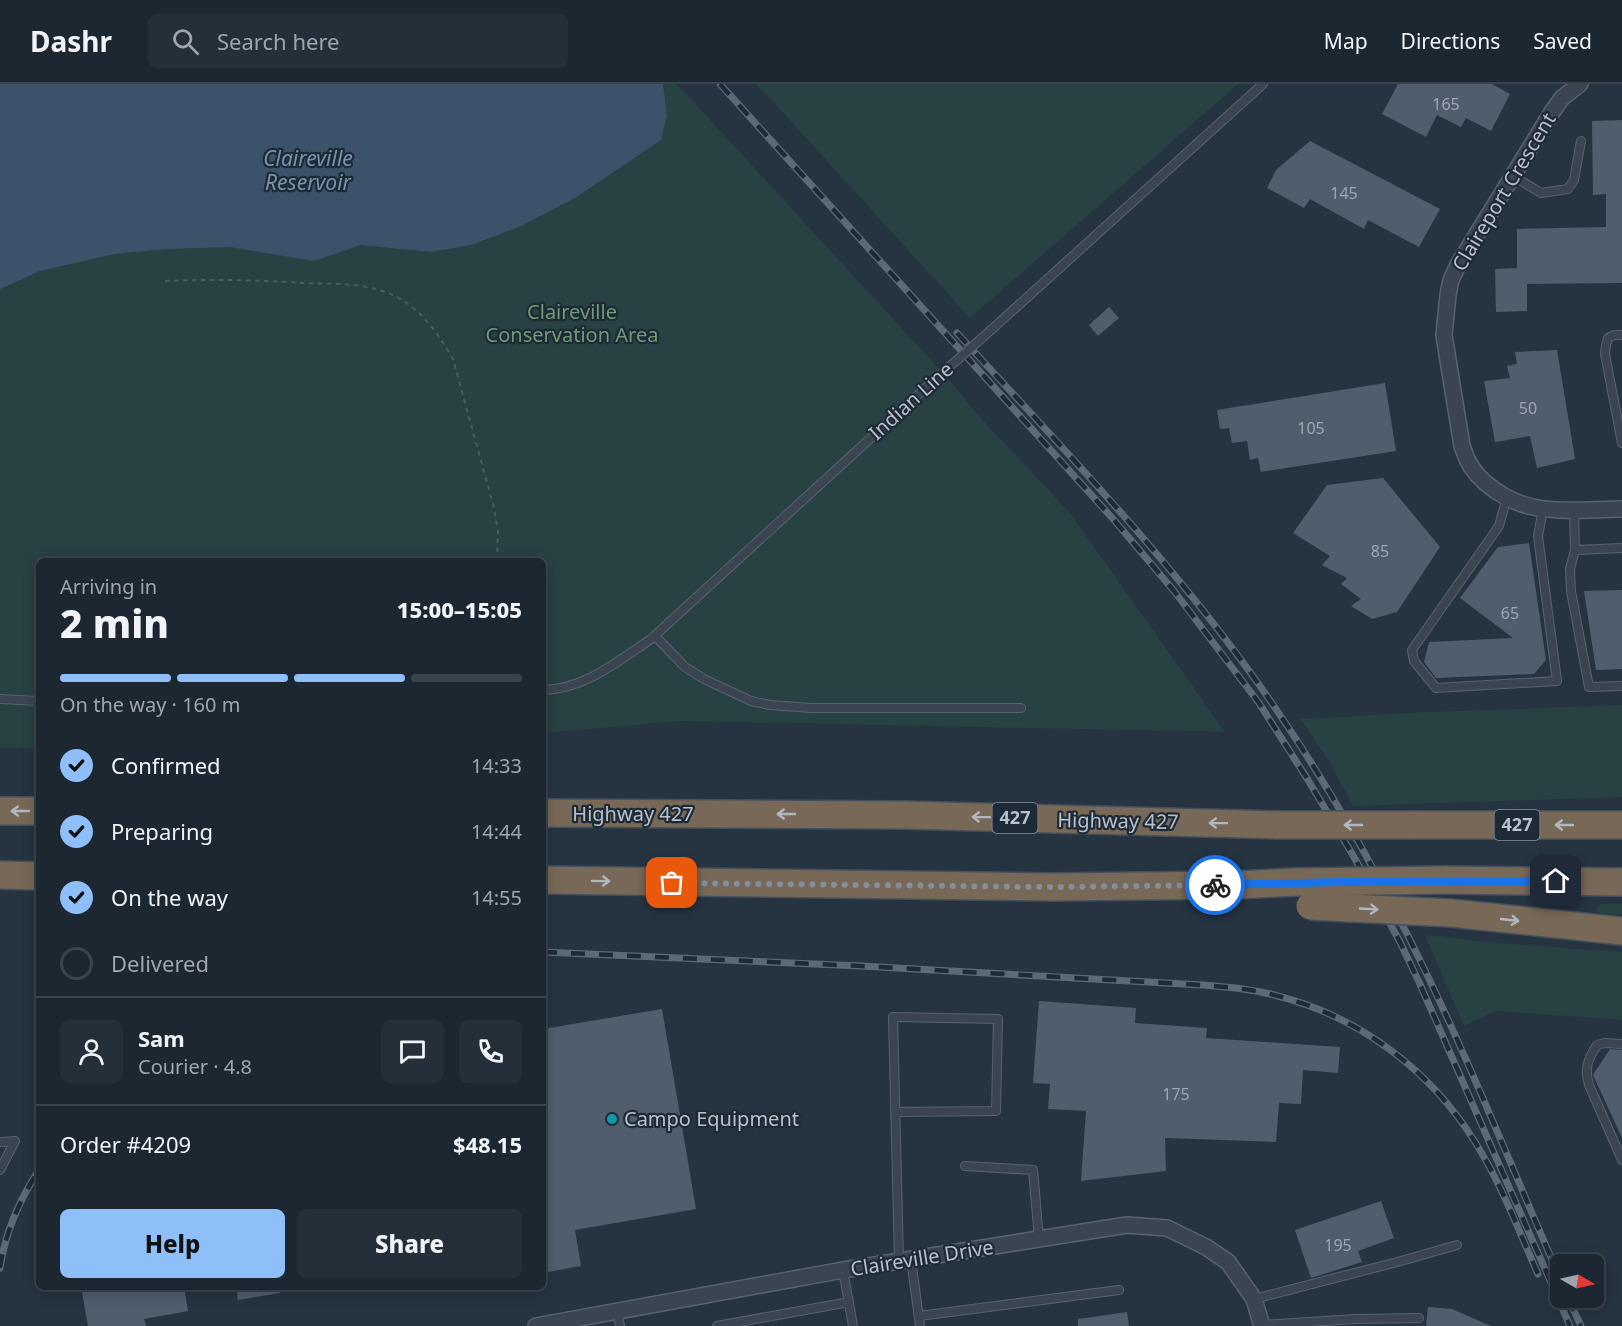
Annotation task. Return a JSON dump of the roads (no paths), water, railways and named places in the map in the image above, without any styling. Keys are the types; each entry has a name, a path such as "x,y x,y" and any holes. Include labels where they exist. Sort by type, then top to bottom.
{"highway":[{"path":"0,811 36,811"},
{"name":"Highway 427","path":"546,813 904,815 1277,825 1622,825"},
{"path":"0,876 36,876"},
{"path":"546,880 1052,887 1445,880 1622,882"},
{"path":"1236,885 1310,906 1451,913 1622,931"}],"street":[{"name":"Claireport Crescent","path":"1580,84 1562,98 1458,265 1451,280 1445,313 1444,336 1462,446 1467,460 1485,482 1507,497 1531,507 1622,509"},
{"name":"Claireville Drive","path":"536,1326 619,1319 843,1270 1127,1225 1167,1228 1206,1247 1228,1262 1254,1299 1262,1325"}],"lane":[{"name":"Indian Line","path":"546,689 579,683 602,672 655,636 932,382 1263,84"},
{"path":"1513,176 1541,194 1568,189 1574,180 1581,141"},
{"path":"1622,335 1608,338 1605,354 1622,443"},
{"path":"1507,497 1499,526 1412,650 1414,661 1436,688 1557,681 1538,536 1543,509"},
{"path":"1574,509 1575,550 1570,569 1571,591 1589,687 1622,686"},
{"path":"1575,550 1622,548"},
{"path":"655,636 685,667 704,679 752,701 770,705 811,708 1021,708"},
{"path":"0,699 36,701"},
{"path":"896,1112 996,1111 998,1019 893,1017 896,1112 905,1260 920,1326"},
{"path":"1622,1044 1597,1045 1586,1074 1622,1160"},
{"path":"0,1142 15,1141 0,1170"},
{"path":"965,1166 1033,1170 1039,1239"},
{"path":"1254,1299 1457,1245"},
{"path":"843,1270 853,1326"},
{"path":"919,1316 1119,1290"},
{"path":"717,1326 849,1302"},
{"path":"1262,1325 1419,1318"}],"water":[{"name":"Claireville Reservoir","path":"0,84 663,84 667,116 661,140 575,198 521,226 471,245 431,252 361,245 314,261 230,247 167,249 114,254 40,271 0,289"}],"railway":[{"path":"720,84 1114,520 1174,591 1259,703 1354,857 1400,942 1570,1326"},
{"path":"957,333 1157,554 1232,648 1306,754 1376,874 1429,978 1550,1255"},
{"path":"546,952 861,966 1202,985 1259,992 1308,1005 1365,1033 1391,1050 1437,1092 1475,1142 1493,1174 1538,1274"},
{"path":"0,1268 14,1217 36,1175"},
{"path":"1573,1308 1581,1326"}],"place":[{"name":"Campo Equipment","path":"612,1119"}],"park label":[{"name":"Claireville Conservation Area","path":"572,324"}]}
